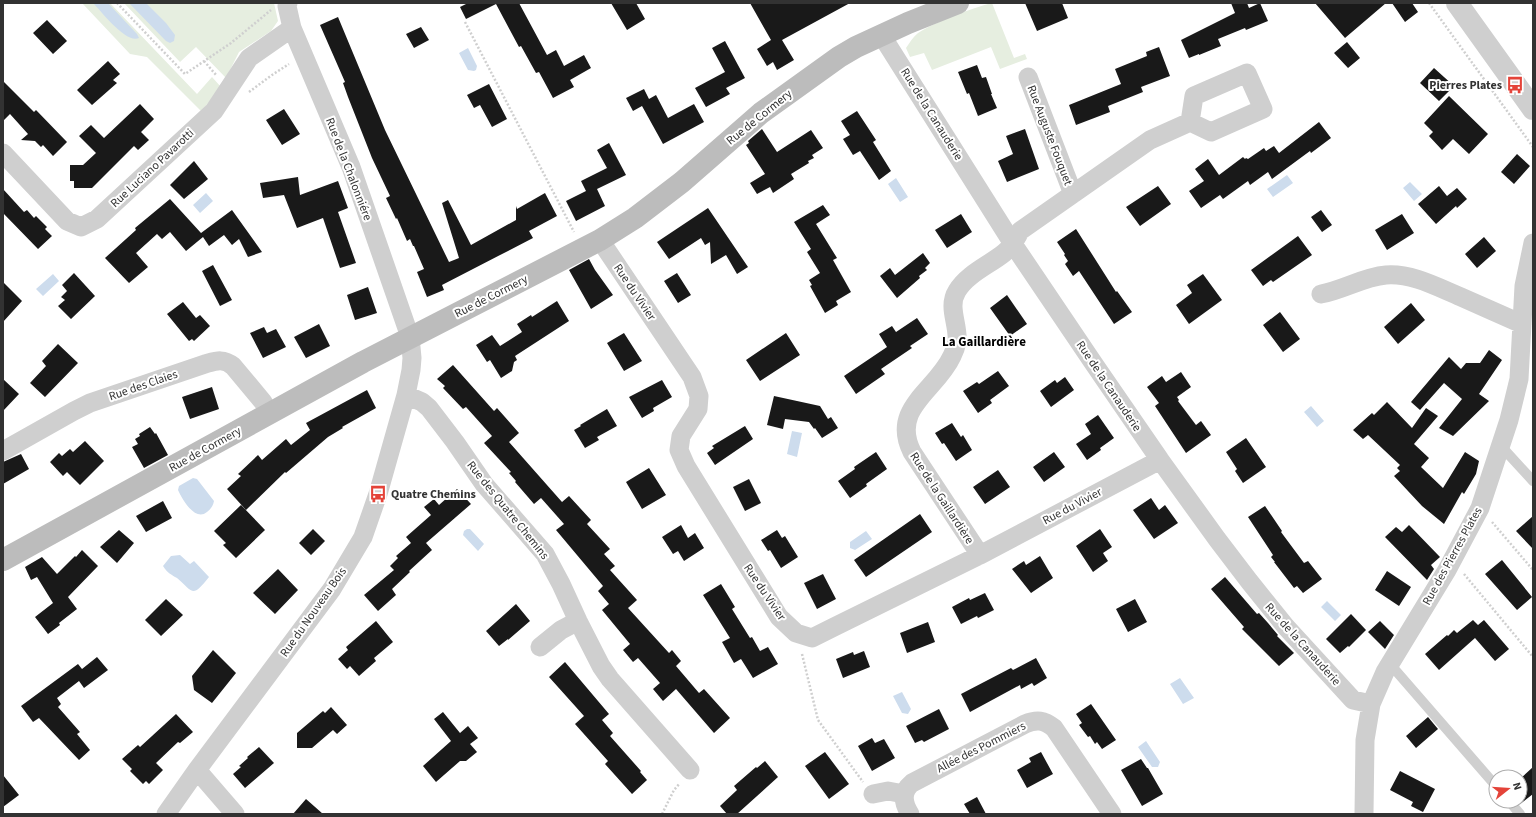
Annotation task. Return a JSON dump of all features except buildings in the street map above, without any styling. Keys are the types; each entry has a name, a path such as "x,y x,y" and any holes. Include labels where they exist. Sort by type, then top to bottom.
{"main road":[{"name":"Rue de Cormery","path":"3,560 410,337 591,244 635,218 676,186 761,113 810,77 856,47 958,3"}],"street":[{"path":"1457,3 1533,109"},
{"name":"Rue de la Chalonniére","path":"280,6 287,6 292,28 351,167 410,337"},
{"name":"Rue Luciano Pavarotti","path":"3,153 67,221 82,227 97,219 214,111 249,58 292,28"},
{"name":"Rue de la Canauderie","path":"882,36 1013,244 1160,460 1262,598 1286,627 1362,702"},
{"name":"Rue Auguste Fouquet","path":"1028,77 1073,194"},
{"name":"Rue Auguste Fouquet","path":"1013,244 1020,232 1150,140 1190,122"},
{"name":"Rue des Pierres Plates","path":"1364,814 1366,724 1362,702 1390,664 1452,560 1480,508 1500,444 1510,420 1519,379 1524,286 1533,243"},
{"name":"Rue du Vivier","path":"591,244 692,377 699,396 698,409 681,436 679,450 686,466 779,617 797,634 812,638 980,554 1160,460"},
{"name":"Rue de la Gaillardière","path":"980,554 912,452 907,443 905,434 906,424 908,415 913,406 945,368 954,350 957,342 957,334 953,303 957,290 967,280 1004,253 1013,244"},
{"path":"1321,294 1331,292 1365,279 1384,275 1400,274 1433,285 1522,324"},
{"name":"Rue du Nouveau Bois","path":"166,814 332,589 363,537 378,494 406,395 412,358 410,337"},
{"name":"Rue des Claies","path":"3,451 90,403 205,364 219,361 227,361 233,366 263,402 269,414"},
{"name":"Rue des Quatre Chemins","path":"406,395 422,402 429,408 456,442 484,484 545,554 601,666 610,679 690,770"},
{"path":"540,647 561,630 578,621"},
{"name":"Allée des Pommiers","path":"904,794 907,787 912,783 1025,724 1039,720 1054,728 1112,814"},
{"path":"197,770 235,814"},
{"path":"873,794 888,791 904,794 904,800 910,814"}],"lane":[{"path":"1500,444 1533,481"},
{"path":"1390,664 1488,777"}],"path":[{"path":"117,3 185,74 231,43 280,6"},
{"path":"1429,3 1533,147"},
{"path":"465,22 591,244"},
{"path":"1480,508 1533,570"},
{"path":"1452,560 1533,657"},
{"path":"797,634 818,720 868,790 873,794"},
{"path":"662,814 674,790 690,770"}],"shaded area":[{"path":"82,3 110,3 197,94 212,77 221,87 201,111 147,57 130,54"},
{"path":"124,3 274,3 278,21 271,31 239,52 226,78 196,47 180,62"},
{"path":"992,3 1014,58 1025,54 1027,59 1000,69 991,47 932,70 924,53 910,57 906,48 918,33 934,24 974,8"}],"water":[{"path":"93,3 108,3 139,38 134,39 121,32"},
{"path":"129,3 146,3 166,23 175,35 174,41 170,43 166,41"},
{"path":"468,48 477,66 476,70 474,71 468,70 459,53"},
{"path":"1287,175 1293,183 1273,197 1267,189"},
{"path":"896,178 908,197 900,202 888,184"},
{"path":"1410,182 1422,194 1414,201 1403,188"},
{"path":"206,193 213,201 200,213 193,205"},
{"path":"53,274 59,281 43,296 36,289"},
{"path":"1311,406 1324,421 1317,427 1304,412"},
{"path":"792,431 802,433 797,457 787,454"},
{"path":"193,478 197,479 214,501 211,509 202,514 194,512 190,508 178,490 179,486"},
{"path":"470,529 484,544 478,551 463,535 464,531"},
{"path":"866,531 872,539 855,550 850,548 850,542"},
{"path":"180,555 190,564 194,561 209,577 196,590 190,590 163,566 171,556"},
{"path":"1327,601 1341,615 1335,621 1321,607"},
{"path":"1180,678 1194,698 1183,704 1170,684"},
{"path":"902,692 911,709 908,714 902,713 893,696"},
{"path":"1146,741 1160,762 1158,767 1152,767 1138,747"}],"place":[{"name":"Pierres Plates","path":"1515,85"},
{"name":"Quatre Chemins","path":"378,494"}],"district":[{"name":"La Gaillardière","path":"984,341"}]}
